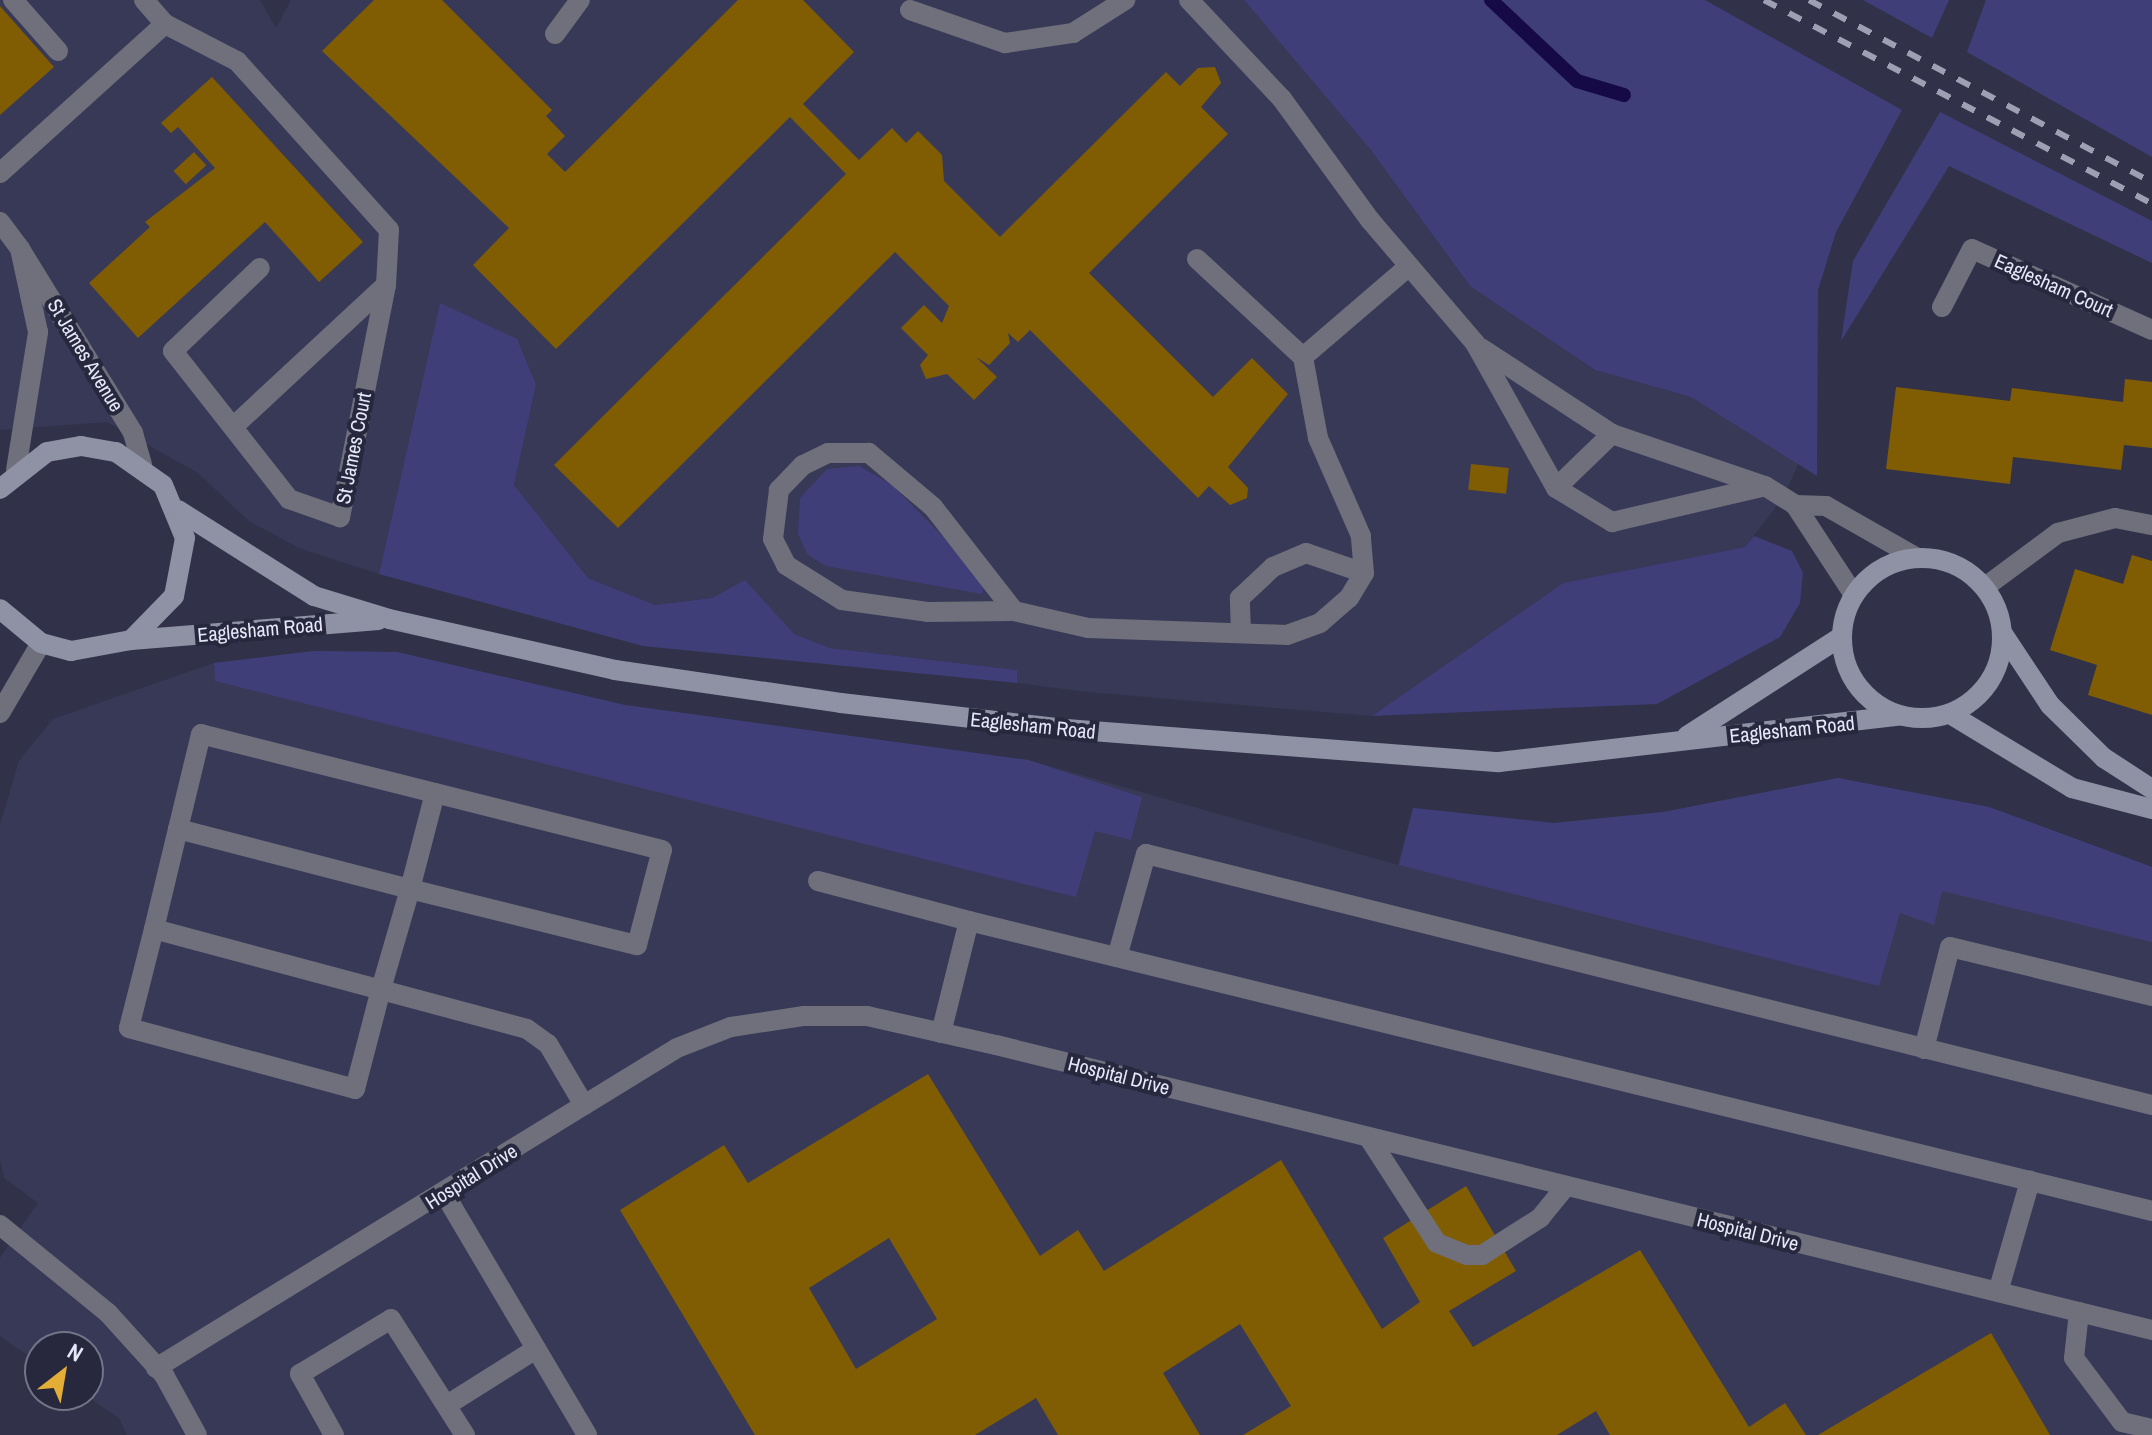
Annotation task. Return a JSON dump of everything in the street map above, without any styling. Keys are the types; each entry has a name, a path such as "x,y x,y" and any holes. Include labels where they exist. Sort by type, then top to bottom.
{"main road":[{"path":"6,480 47,452 81,446 142,465 178,510 184,567 174,596 131,640"},
{"name":"Eaglesham Road","path":"178,510 314,596 389,619 615,670 1066,729 1499,762 1684,738 1899,716"},
{"path":"2152,789 2104,758 2050,705 2003,634 1985,587 1942,560 1917,558 1892,563 1854,595 1842,636 1858,686 1899,716 1950,714 2072,788 2152,809"},
{"path":"0,609 41,643"},
{"name":"Eaglesham Road","path":"41,643 71,651 131,640 389,619"},
{"path":"1950,714 1990,682 2003,634"},
{"name":"Eaglesham Road","path":"1684,738 1842,636"}],"street":[{"path":"13,0 58,51"},
{"name":"St James Court","path":"144,0 165,24 237,61 389,230 386,285 340,517 289,499 173,351 260,268"},
{"path":"555,34 580,0"},
{"path":"910,10 1005,43 1073,33 1125,0"},
{"path":"1189,0 1282,99 1408,267 1475,343 1556,488 1612,522 1765,486"},
{"path":"0,173 165,24"},
{"name":"St James Avenue","path":"0,222 20,249 133,433 142,465"},
{"name":"St James Avenue","path":"6,480 38,332 20,249"},
{"name":"Eaglesham Court","path":"1942,307 1972,249 2152,330"},
{"path":"1014,611 933,507 869,453 828,453 803,465 779,490 773,539 786,565 808,583 842,600 927,612 1014,611 1088,628 1287,635 1320,623 1349,598 1364,573 1361,536 1318,438 1303,357 1197,259"},
{"path":"1303,357 1408,267"},
{"path":"233,427 386,285"},
{"path":"1475,343 1612,434 1765,486 1795,505 1854,595"},
{"path":"1556,488 1612,434"},
{"path":"1795,505 1826,506 1917,558"},
{"path":"1985,587 2058,533 2115,518 2152,525"},
{"path":"1241,633 1240,598 1273,567 1306,553 1364,573"},
{"path":"0,713 41,643"},
{"path":"178,829 410,889 637,945 662,850 201,734 129,1028 355,1089 381,989 410,889 435,793"},
{"path":"1117,957 1146,854 2152,1105"},
{"path":"818,881 969,921 2152,1211"},
{"path":"941,1033 969,921"},
{"path":"154,929 527,1029 548,1044 584,1105"},
{"path":"1924,1049 1950,947 2152,996"},
{"name":"Hospital Drive","path":"156,1368 677,1048 731,1027 867,1016 2152,1330"},
{"path":"1369,1138 1437,1243 1467,1255 1482,1255 1540,1218 1566,1186"},
{"path":"1998,1292 2030,1181"},
{"path":"444,1193 587,1435"},
{"path":"0,1225 23,1249 108,1313 156,1368 197,1435"},
{"path":"0,1242 23,1249"},
{"path":"2079,1312 2074,1358 2122,1422 2152,1429"},
{"path":"334,1435 300,1374 391,1319 465,1435"},
{"path":"447,1405 536,1349"}],"shaded area":[{"path":"0,0 260,0 276,28 291,0 1244,0 1370,149 1470,286 1595,370 1691,397 1800,460 1783,498 1745,547 1563,583 1372,716 1088,692 1017,683 1017,670 830,648 793,634 745,580 712,598 655,605 588,578 514,485 536,385 440,304 379,574 299,548 249,521 198,473 107,422 0,430"},
{"path":"1244,0 1705,0 1902,110 1836,232 1818,290 1817,476 1691,397 1595,370 1470,286 1370,149"},
{"path":"1863,0 1949,0 1932,38"},
{"path":"1986,0 2152,0 2152,157 1967,52"},
{"path":"1940,112 2152,221 2152,263 1949,166 1841,341 1853,261"},
{"path":"440,303 517,339 536,385 514,485 588,578 655,605 712,598 745,580 794,634 830,648 1017,670 1017,683 643,646 379,574"},
{"path":"859,466 892,485 970,564 985,584 982,594 826,566 808,555 798,534 800,498 827,469"},
{"path":"1754,536 1792,551 1803,573 1800,603 1780,637 1657,704 1372,716 1563,583 1745,547"},
{"path":"313,651 397,652 625,705 1028,760 1398,865 1413,808 1554,823 1663,812 1838,778 1989,807 2152,867 2152,1435 127,1435 119,1418 104,1408 104,1331 24,1331 24,1353 0,1336 0,1258 38,1203 4,1178 0,1159 0,825 19,761 53,719 214,663"},
{"path":"313,651 397,652 625,705 1028,760 1142,797 1131,840 1095,831 1076,897 215,681 214,663"},
{"path":"1838,778 1989,807 2152,867 2152,942 1942,891 1934,925 1900,913 1879,986 1399,865 1413,808 1554,823 1663,812"}],"building":[{"path":"374,0 442,0 552,110 546,116 565,136 547,154 565,172 738,0 803,0 854,52 803,104 859,160 892,128 906,143 918,131 942,155 944,181 1000,237 1166,72 1180,86 1198,68 1215,67 1221,83 1201,107 1228,134 1089,273 1213,397 1252,358 1288,394 1228,467 1248,488 1247,498 1230,505 1209,486 1198,498 1030,330 1018,342 1008,333 1010,343 989,365 976,357 997,377 974,400 947,374 926,379 920,365 928,355 901,328 924,305 942,323 949,306 895,252 618,528 554,465 846,174 790,117 556,349 473,265 509,228 322,51"},
{"path":"0,6 54,67 0,115"},
{"path":"212,77 363,242 319,282 265,222 138,338 89,283 150,227 145,222 215,168 178,127 171,133 161,123"},
{"path":"194,152 206,165 186,184 174,171"},
{"path":"2125,379 2152,382 2152,448 2124,445 2121,470 2013,457 2010,484 1886,469 1896,387 2010,401 2012,388 2123,402"},
{"path":"1471,464 1509,468 1506,494 1468,490"},
{"path":"2132,555 2152,561 2152,715 2088,695 2097,665 2050,650 2075,569 2123,584"},
{"path":"928,1074 1040,1256 1078,1230 1104,1271 1281,1160 1382,1329 1420,1302 1383,1238 1466,1186 1516,1271 1449,1311 1473,1347 1640,1250 1749,1427 1785,1403 1806,1435 1610,1435 1596,1411 1557,1435 1243,1435 1291,1406 1240,1324 1163,1373 1200,1435 1058,1435 1036,1398 975,1435 755,1435 620,1210 724,1145 748,1183","holes":["889,1238 937,1319 856,1369 809,1288"]},
{"path":"1991,1333 2050,1435 1818,1435"}],"waterway":[{"path":"1491,0 1577,81 1624,95"}],"railway":[{"path":"1764,0 2152,204"},
{"path":"1809,0 2152,182"}]}
